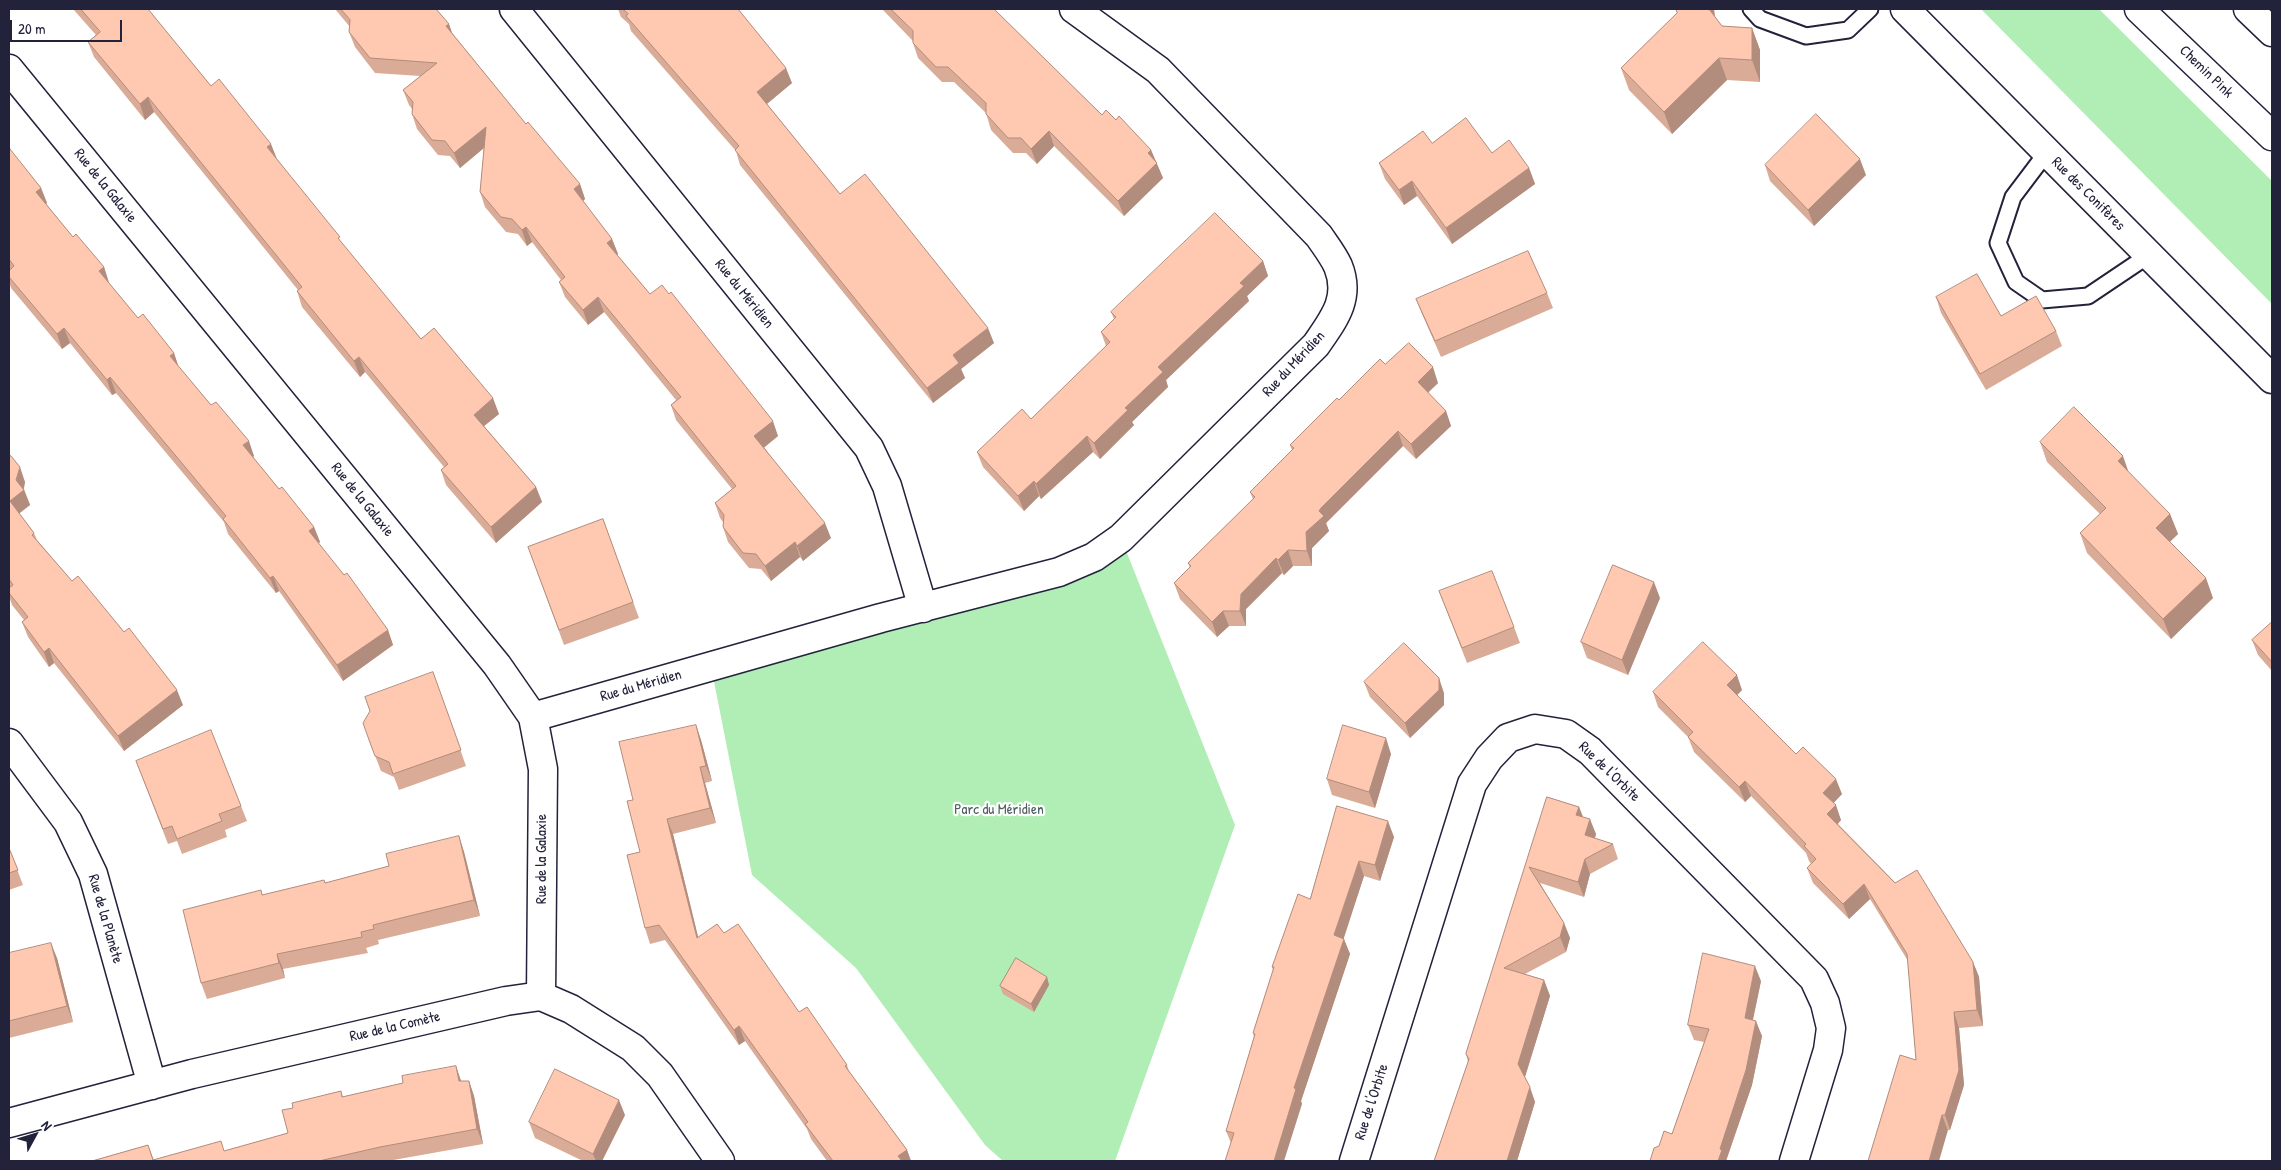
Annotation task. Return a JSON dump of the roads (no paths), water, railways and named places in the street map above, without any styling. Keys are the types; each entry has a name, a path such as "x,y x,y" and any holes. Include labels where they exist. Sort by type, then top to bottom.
{"street":[{"name":"Rue du Méridien","path":"514,9 869,448 887,486 923,608"},
{"name":"Rue du Méridien","path":"533,717 881,618 1059,572 1094,557 1121,538 1316,345 1334,319 1344,295 1338,266 1319,236 1158,70 1074,9"},
{"name":"Rue des Conifères","path":"1905,9 2272,379"},
{"name":"Chemin Pink","path":"2139,9 2272,136"},
{"path":"2248,9 2272,32"},
{"name":"Rue de la Galaxie","path":"9,69 497,665 533,717 543,769 541,996"},
{"name":"Rue de l'Orbite","path":"1354,1161 1472,784 1489,758 1508,738 1534,729 1566,734 1590,751 1814,979 1826,1003 1831,1028 1828,1050 1794,1161"},
{"name":"Rue de la Planète","path":"9,743 68,822 93,874 152,1085"},
{"path":"541,996 571,1009 633,1048 660,1075 720,1161"},
{"name":"Rue de la Comète","path":"9,1123 152,1085 506,1001 541,996"}],"lane":[{"path":"1751,9 1760,19 1806,36 1848,30 1870,9"},
{"path":"2047,152 2013,197 1998,243 2016,282 2042,300 2088,296 2149,255"}],"park label":[{"name":"Parc du Méridien","path":"999,810"}]}
